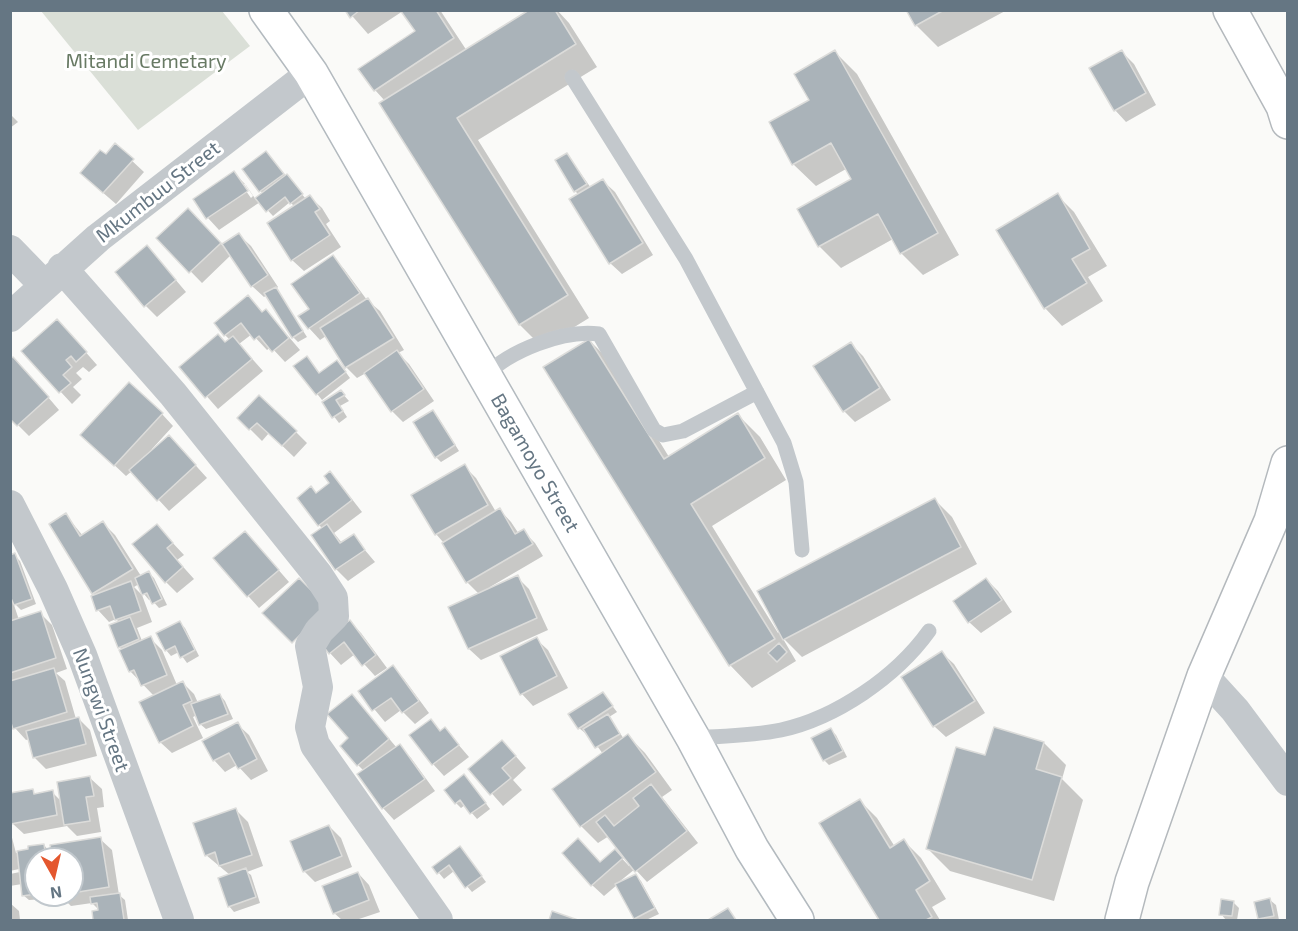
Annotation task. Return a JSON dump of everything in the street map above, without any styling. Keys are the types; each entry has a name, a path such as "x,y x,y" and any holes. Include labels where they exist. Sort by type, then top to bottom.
{"main road":[{"name":"Bagamoyo Street","path":"266,10 310,73 693,738 752,849 797,921"},
{"path":"1230,10 1283,106 1287,122"},
{"path":"1122,921 1132,882 1204,676 1271,521 1287,463"}],"street":[{"name":"Mkumbuu Street","path":"10,317 98,238 310,73"},
{"path":"10,250 53,277 173,393 318,574 333,598 334,616 319,631 310,646 318,687 310,727 315,746 438,921"},
{"name":"Nungwi Street","path":"10,505 53,589 82,656 179,921"},
{"path":"1204,676 1235,710 1287,781"}],"lane":[{"path":"572,77 686,259 784,443 796,482 802,550"},
{"path":"485,376 495,364 549,340 572,333 588,333 599,334 654,430 663,435 683,431 757,392"},
{"path":"693,738 778,730 797,726 835,710 874,686 914,649 929,631"}],"green space":[{"name":"Mitandi Cemetary","path":"41,11 222,11 250,46 138,130"}],"building":[{"path":"345,10 360,10 350,18"},
{"path":"400,10 436,10 454,38 374,91 358,69 415,31"},
{"path":"529,10 555,10 576,44 457,118 568,295 519,325 379,103"},
{"path":"906,10 944,10 915,26"},
{"path":"835,50 938,233 900,254 878,214 818,247 797,209 851,179 831,143 792,165 769,122 809,100 794,74"},
{"path":"1122,50 1146,93 1114,111 1089,68"},
{"path":"115,143 134,159 103,193 80,173 100,150 106,154"},
{"path":"266,151 284,174 259,192 242,169"},
{"path":"567,153 587,184 574,192 555,160"},
{"path":"234,171 248,191 206,219 193,199"},
{"path":"287,174 303,194 290,204 285,197 266,212 255,198"},
{"path":"603,179 643,243 609,264 569,199"},
{"path":"1058,193 1090,249 1072,259 1087,283 1044,309 996,230"},
{"path":"310,195 320,209 315,212 330,235 291,261 267,223"},
{"path":"188,208 221,243 189,273 156,238"},
{"path":"239,233 268,275 251,287 222,244"},
{"path":"147,245 176,280 144,307 115,272"},
{"path":"333,255 360,293 308,329 298,316 309,309 291,284"},
{"path":"276,287 303,331 292,338 264,293"},
{"path":"248,295 262,312 266,309 289,338 272,352 259,336 254,340 241,323 224,336 214,323"},
{"path":"368,298 394,338 345,368 320,328"},
{"path":"57,319 87,352 76,362 71,356 66,360 72,367 63,375 71,383 59,393 21,351"},
{"path":"218,334 225,342 233,336 252,359 205,398 179,367"},
{"path":"589,339 664,459 738,413 765,458 691,504 775,639 729,666 543,367"},
{"path":"851,342 880,388 843,412 813,366"},
{"path":"397,350 424,389 391,412 364,373"},
{"path":"307,356 319,373 337,360 346,372 316,395 293,366"},
{"path":"13,357 49,397 17,426 10,419 10,359"},
{"path":"129,382 163,413 114,466 80,435"},
{"path":"341,390 345,395 336,400 343,411 332,418 322,402"},
{"path":"259,395 297,431 282,446 257,423 249,430 237,418"},
{"path":"433,410 455,445 435,458 413,422"},
{"path":"169,435 196,465 157,501 129,470"},
{"path":"465,464 488,505 435,535 411,495"},
{"path":"330,471 352,500 318,526 297,498 311,486 316,493 329,483 324,476"},
{"path":"935,498 961,547 783,640 757,591"},
{"path":"500,508 515,534 524,529 533,544 466,583 442,543"},
{"path":"66,513 80,536 103,521 133,569 92,594 49,524"},
{"path":"157,524 173,543 167,548 183,567 165,583 132,544"},
{"path":"327,524 340,543 354,534 365,550 335,570 311,535"},
{"path":"245,531 279,570 247,597 213,558"},
{"path":"15,553 32,599 14,605 10,596 10,555"},
{"path":"149,571 162,599 152,604 147,593 142,595 135,578"},
{"path":"518,575 537,618 468,649 448,607"},
{"path":"299,578 328,607 292,643 262,613"},
{"path":"986,578 1002,600 968,623 953,601"},
{"path":"131,581 141,611 115,620 110,606 96,611 91,596"},
{"path":"41,611 56,658 10,673 10,621"},
{"path":"130,617 139,639 118,648 109,625"},
{"path":"350,620 376,655 362,666 344,642 329,654 320,642"},
{"path":"180,621 195,650 180,658 175,646 165,651 156,633"},
{"path":"151,636 167,675 141,686 134,670 129,672 119,650"},
{"path":"537,637 557,676 520,695 500,656"},
{"path":"779,643 787,652 777,662 768,653"},
{"path":"942,651 975,701 933,727 901,677"},
{"path":"393,665 419,701 402,713 391,698 372,711 358,691"},
{"path":"54,668 67,712 13,729 10,720 10,681"},
{"path":"183,681 192,701 183,705 193,726 159,743 139,702"},
{"path":"603,692 613,706 578,729 568,714"},
{"path":"220,694 228,714 199,725 191,704"},
{"path":"352,694 389,739 357,766 340,746 348,738 327,714"},
{"path":"608,714 620,734 595,748 583,729"},
{"path":"79,717 86,744 33,758 26,731"},
{"path":"431,719 440,731 445,727 459,745 432,765 409,735"},
{"path":"238,722 257,759 238,769 229,753 213,761 202,741"},
{"path":"994,727 1044,742 1036,769 1062,777 1032,880 926,849 956,747 985,755"},
{"path":"831,728 843,751 823,761 811,738"},
{"path":"628,734 656,772 580,827 552,789"},
{"path":"502,740 516,756 502,768 511,778 490,795 468,769"},
{"path":"400,744 425,779 382,809 357,774"},
{"path":"464,774 486,803 470,814 460,800 455,804 444,790"},
{"path":"90,776 94,796 86,797 90,821 64,825 57,782"},
{"path":"651,784 687,831 635,872 596,822 605,815 614,826 639,806 633,798"},
{"path":"33,789 34,794 53,790 57,815 11,824 10,793"},
{"path":"860,799 890,848 904,839 930,881 916,890 932,917 926,920 879,920 819,823"},
{"path":"236,808 252,855 219,866 215,852 205,856 193,823"},
{"path":"329,825 342,856 303,872 290,841"},
{"path":"101,837 109,887 84,891 84,847 50,847 50,845"},
{"path":"578,838 600,862 615,849 623,858 591,886 562,853"},
{"path":"44,844 44,847 28,847"},
{"path":"460,846 482,876 465,888 449,865 437,874 432,867"},
{"path":"24,850 24,896 22,896 17,851"},
{"path":"246,868 256,897 228,907 218,878"},
{"path":"358,872 369,900 333,914 322,886"},
{"path":"636,874 655,908 634,919 615,884"},
{"path":"120,893 124,920 93,920 92,911 98,910 97,903 91,904 90,897"},
{"path":"1270,898 1274,916 1258,919 1254,902"},
{"path":"1221,899 1234,901 1232,916 1219,915"},
{"path":"728,908 736,920 708,920"},
{"path":"552,911 578,920 549,920"}]}
